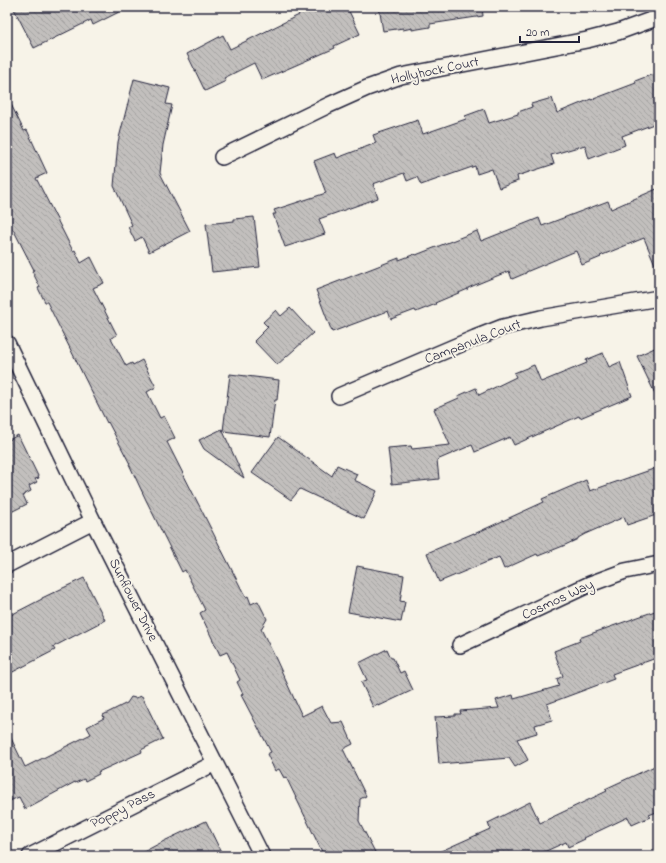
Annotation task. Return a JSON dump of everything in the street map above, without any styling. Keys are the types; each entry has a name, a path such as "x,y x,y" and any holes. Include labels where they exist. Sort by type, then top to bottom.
{"street":[{"name":"Hollyhock Court","path":"222,157 328,105 367,88 401,76 587,40 618,32 659,17"},
{"name":"Campanula Court","path":"339,396 504,327 540,318 659,298"},
{"name":"Sunflower Drive","path":"7,343 93,521 262,856"},
{"path":"7,565 93,521"},
{"name":"Cosmos Way","path":"460,645 590,584 625,571 659,564"},
{"name":"Poppy Pass","path":"30,856 215,763"}],"building":[{"path":"13,7 129,7 93,25 91,20 34,48"},
{"path":"295,7 347,7 360,34 334,46 335,48 262,80 254,63 224,78 226,81 205,91 187,54 223,35 230,49 299,15"},
{"path":"379,7 482,7 483,16 430,24 430,27 412,30 412,28 403,30 403,28 383,31"},
{"path":"659,73 659,122 622,136 625,145 589,159 585,145 551,155 554,164 517,176 518,181 499,188 492,169 477,174 475,166 421,185 417,177 407,181 404,173 373,184 378,198 319,219 325,234 285,247 273,214 276,214 274,210 326,193 314,161 335,153 337,158 376,143 373,135 418,120 423,134 466,119 465,116 484,109 489,123 518,114 518,112 532,107 531,104 552,98 557,113 636,83 635,81"},
{"path":"134,79 170,88 166,104 172,105 163,145 160,173 190,231 149,252 142,237 135,241 128,227 132,225 114,186 118,142"},
{"path":"7,96 24,131 27,130 47,173 36,178 73,251 75,250 81,263 91,257 104,283 93,288 117,335 111,338 126,366 132,363 133,365 142,360 156,387 147,392 160,418 164,416 175,438 167,442 243,592 246,597 248,596 251,604 258,601 267,619 261,629 302,716 322,706 331,723 343,722 353,744 343,749 366,796 360,799 359,821 377,856 324,856 286,777 284,778 279,769 275,771 267,754 271,752 241,695 243,694 237,682 240,680 227,652 220,655 200,613 205,610 185,570 182,572 146,500 130,464 108,422 107,423 47,302 45,302 32,271 34,270 13,229 7,233"},
{"path":"659,188 659,274 644,238 582,265 576,251 512,279 509,271 416,312 415,310 391,319 388,311 332,332 316,290 399,258 399,260 415,254 416,255 477,231 481,241 539,218 542,226 608,201 611,209"},
{"path":"254,217 260,267 212,272 206,224"},
{"path":"290,308 313,333 277,365 254,341 268,327 263,322 276,310 281,316"},
{"path":"659,346 659,402 637,356"},
{"path":"603,353 609,367 620,362 632,396 580,418 579,416 514,445 510,437 475,452 472,445 437,460 439,479 392,484 388,448 411,446 412,449 450,445 434,409 459,398 458,396 476,388 479,395 516,377 514,373 534,365 541,382 587,363 586,360"},
{"path":"230,374 279,380 270,437 223,431"},
{"path":"222,429 244,478 204,449 199,440"},
{"path":"18,435 39,478 35,479 37,482 29,486 31,491 23,495 27,504 7,514 7,441"},
{"path":"278,437 332,476 337,465 357,474 354,480 377,491 364,519 300,489 291,500 252,473"},
{"path":"659,467 659,514 627,525 624,517 585,534 563,546 538,556 537,554 504,569 499,557 439,582 427,553 474,534 544,502 542,499 586,480 590,491"},
{"path":"357,566 404,575 400,601 405,602 401,622 348,612"},
{"path":"84,578 105,620 53,647 55,650 7,675 7,617"},
{"path":"655,611 659,623 659,657 612,674 614,679 547,704 552,720 535,725 537,733 517,739 528,760 515,767 509,758 439,764 435,717 455,716 455,714 461,714 460,711 499,708 496,700 513,695 514,699 559,686 557,679 563,676 554,651 580,641 579,638"},
{"path":"387,649 400,673 404,671 413,690 379,706 373,707 361,682 367,680 359,663"},
{"path":"142,696 163,739 141,750 142,752 98,772 99,774 85,781 84,779 75,782 25,809 19,797 7,802 7,730 25,767 91,734 87,727 104,718 103,715 127,703 131,697 135,698"},
{"path":"659,764 659,811 632,825 628,817 568,847 566,842 535,856 430,856 490,829 488,823 530,802 540,823 607,791 605,789"},
{"path":"206,821 223,856 136,856 164,841"}]}
